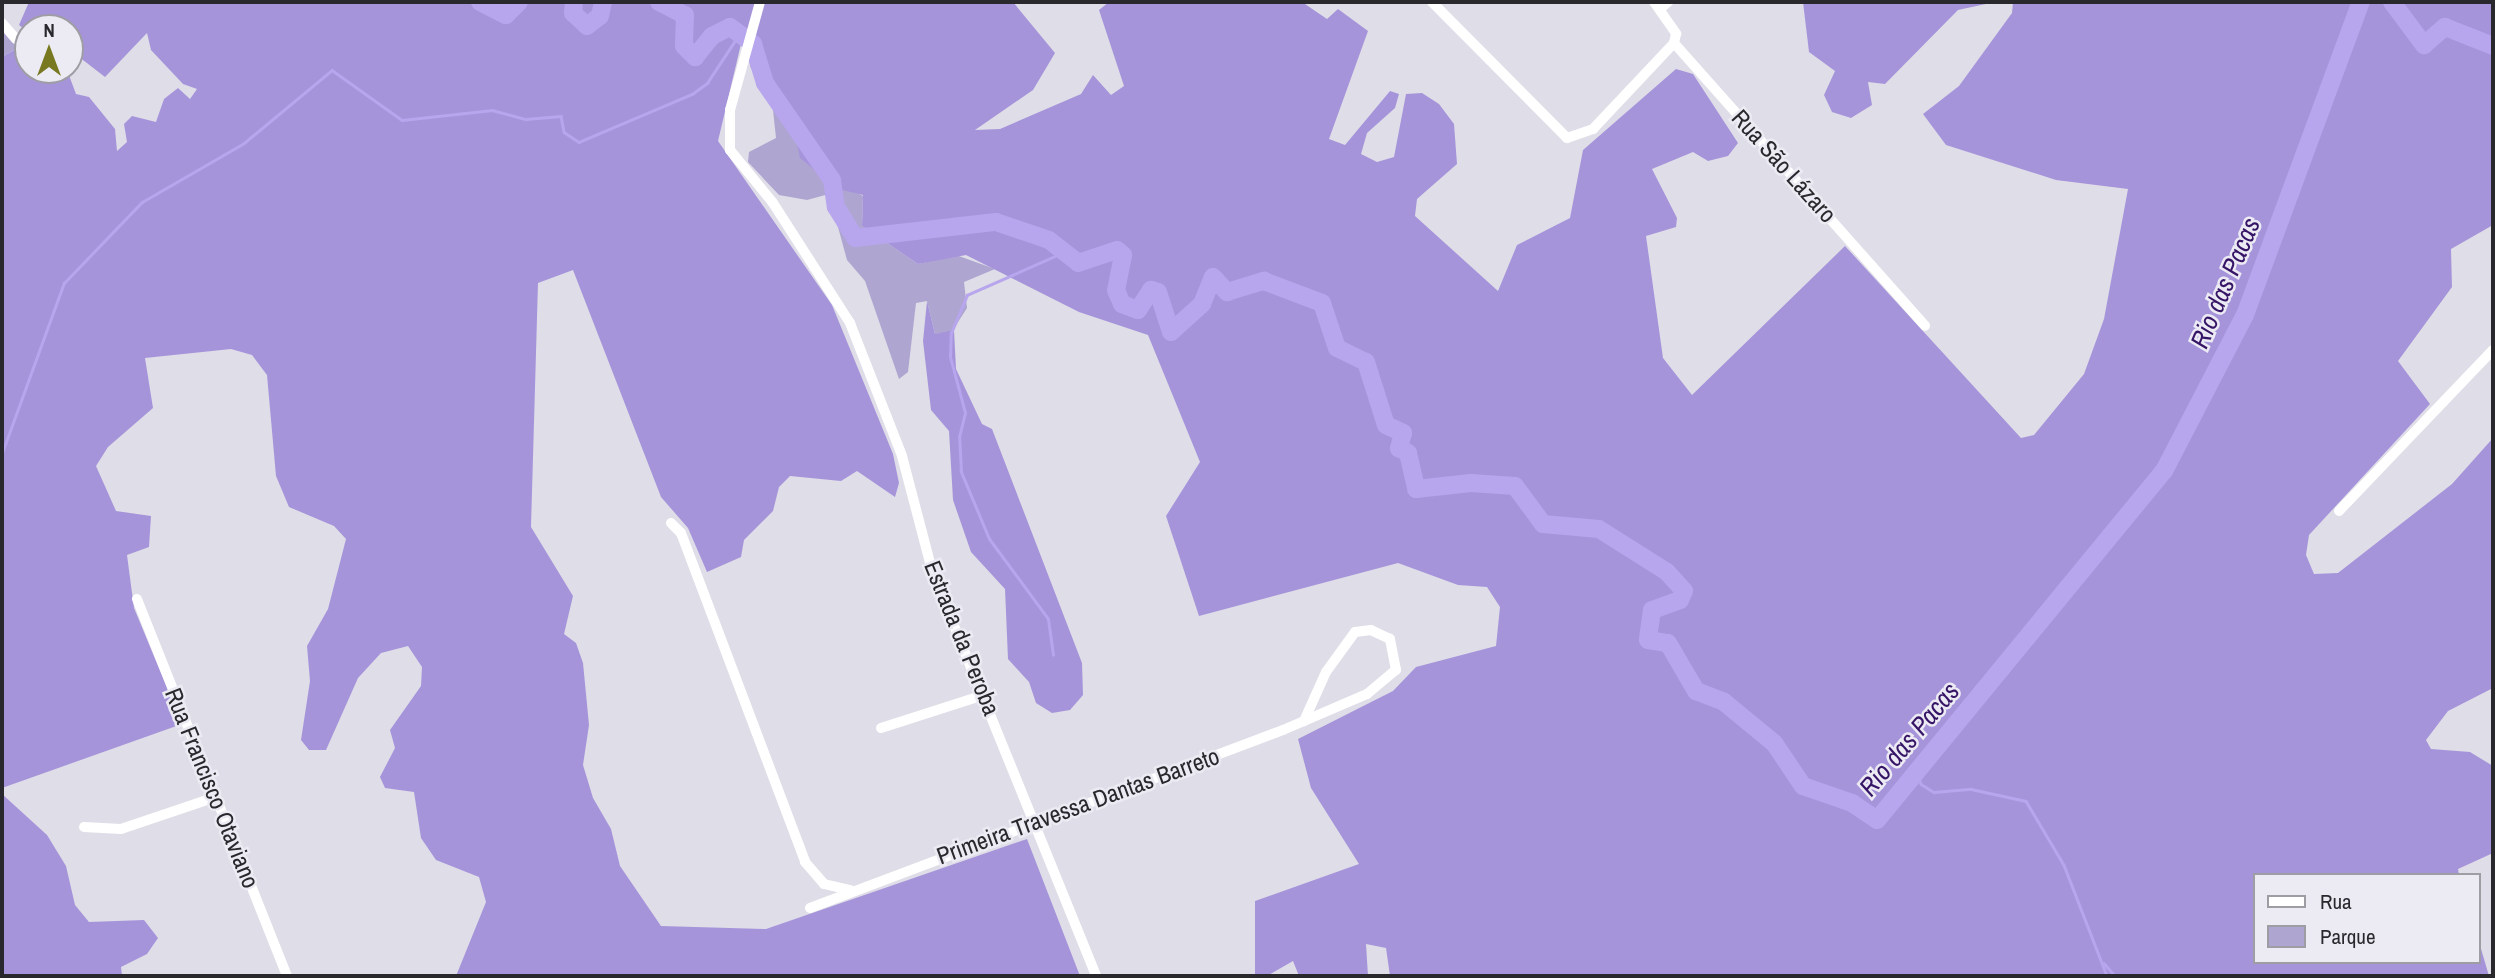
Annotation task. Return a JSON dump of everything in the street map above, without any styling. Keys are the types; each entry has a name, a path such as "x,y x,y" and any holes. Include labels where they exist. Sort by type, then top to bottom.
{"street":[{"name":"Estrada da Peroba","path":"760,2 730,110 730,150 836,299 902,456 933,574 985,695 1096,976"},
{"path":"1432,2 1567,138 1593,129 1674,43"},
{"path":"1657,6 1668,2"},
{"name":"Rua São Lázaro","path":"1657,6 1676,34 1674,43 1923,325"},
{"path":"2,23 14,37"},
{"path":"2339,511 2493,350"},
{"path":"671,523 681,533 805,862 824,884 852,890"},
{"name":"Rua Francisco Otaviano","path":"137,599 288,976"},
{"name":"Primeira Travessa Dantas Barreto","path":"810,908 1304,721 1384,684 1398,657 1390,639 1371,630 1355,632 1326,672 1304,721"},
{"path":"881,728 985,695"},
{"path":"84,827 121,829 216,797"}],"green space":[{"path":"2,27 14,41 14,50 2,57"},
{"path":"756,41 791,114 793,134 816,170 863,196 862,226 918,264 956,255 995,269 964,282 967,308 951,333 935,334 927,301 916,303 908,372 899,379 865,281 847,260 829,194 807,200 779,195 748,162 749,152 776,138 773,110 750,66"}],"shaded area":[{"path":"29,2 1013,2 1055,53 1033,90 975,130 1000,129 1081,94 1093,75 1111,95 1124,86 1099,10 1109,2 1302,2 1327,19 1338,9 1368,31 1329,139 1345,145 1390,91 1399,94 1395,108 1367,133 1361,154 1377,162 1394,157 1406,94 1422,93 1439,104 1454,124 1457,164 1417,199 1415,216 1498,291 1517,245 1570,218 1583,150 1676,69 1693,74 1738,143 1728,156 1708,161 1693,152 1652,169 1677,218 1676,227 1646,236 1663,358 1692,395 1845,246 2021,438 2034,435 2084,374 2104,319 2128,189 2056,180 1946,145 1923,114 1959,86 2012,13 2013,2 2493,2 2493,225 2451,249 2452,287 2398,361 2430,404 2309,535 2306,555 2314,574 2338,573 2452,484 2493,438 2493,688 2448,711 2426,740 2431,749 2470,752 2493,766 2493,853 2458,869 2459,873 2254,873 2254,964 2481,964 2481,949 2489,976 1390,976 1386,948 1366,944 1368,976 1299,976 1293,961 1267,976 1255,975 1255,901 1359,864 1311,788 1298,739 1393,691 1416,667 1496,646 1500,607 1487,587 1458,585 1398,563 1199,616 1166,516 1200,462 1148,335 1079,312 966,255 918,264 862,226 863,195 838,189 800,158 791,114 745,27 718,141 832,305 893,454 899,483 895,497 857,471 841,481 790,476 779,487 773,511 744,540 741,557 707,572 688,528 661,497 573,270 538,283 531,527 573,596 564,634 576,643 583,663 589,725 583,765 593,798 611,829 620,866 661,926 766,929 1027,839 1080,976 456,976 486,902 479,877 436,860 421,838 414,792 385,788 380,777 395,748 390,730 421,686 422,667 408,646 381,653 358,678 326,750 309,750 301,740 310,681 307,646 328,609 346,539 334,526 289,507 276,476 267,375 252,355 231,349 145,358 153,408 108,447 96,466 116,511 151,516 149,547 127,555 134,608 182,724 2,788 2,57 14,50 14,84 72,84 76,94 89,97 115,129 117,151 127,142 124,124 132,116 156,122 164,99 178,88 190,99 197,89 183,84 151,50 147,33 105,77 84,61 84,14 24,14"},
{"path":"1803,2 1995,2 1958,10 1885,84 1868,82 1872,105 1851,118 1832,112 1824,95 1835,71 1809,52"},
{"path":"927,301 935,334 954,330 956,369 982,424 992,429 1082,663 1083,695 1070,710 1052,713 1036,703 1029,682 1008,659 1005,589 971,552 953,500 949,431 931,410 923,341"},
{"path":"2,794 47,835 66,866 75,905 89,922 144,920 158,938 147,954 121,967 122,976 2,976"}],"waterway":[{"name":"Rio das Pacas","path":"480,2 506,15 519,2"},
{"name":"Rio das Pacas","path":"574,2 573,13 587,26 600,16 603,2"},
{"name":"Rio das Pacas","path":"659,2 685,15 684,46 695,57 712,36 730,27 753,44 765,83 832,180 836,207 855,238 996,222 1049,240 1078,263 1117,250 1123,255 1116,290 1122,304 1138,310 1151,290 1158,292 1171,332 1202,304 1213,277 1227,292 1264,281 1322,303 1337,348 1366,362 1386,425 1403,433 1399,448 1408,453 1416,489 1471,483 1515,486 1543,524 1599,529 1667,572 1684,591 1680,600 1652,610 1648,640 1668,643 1696,691 1724,702 1774,743 1803,786 1852,803 1877,820 2164,471 2245,315 2361,2"},
{"name":"Rio das Pacas","path":"2392,2 2424,45 2445,27 2493,46"},
{"path":"2,453 64,283 142,202 244,143 332,70 402,120 492,110 526,119 561,116 564,132 579,142 692,94 707,83 740,33"},
{"path":"1053,655 1048,619 989,539 961,472 959,437 965,413 950,357 951,333 967,295 1062,253"},
{"path":"1915,768 1921,784 1934,792 1971,789 2026,801 2064,865 2107,976"},
{"path":"2104,963 2115,976"}]}
